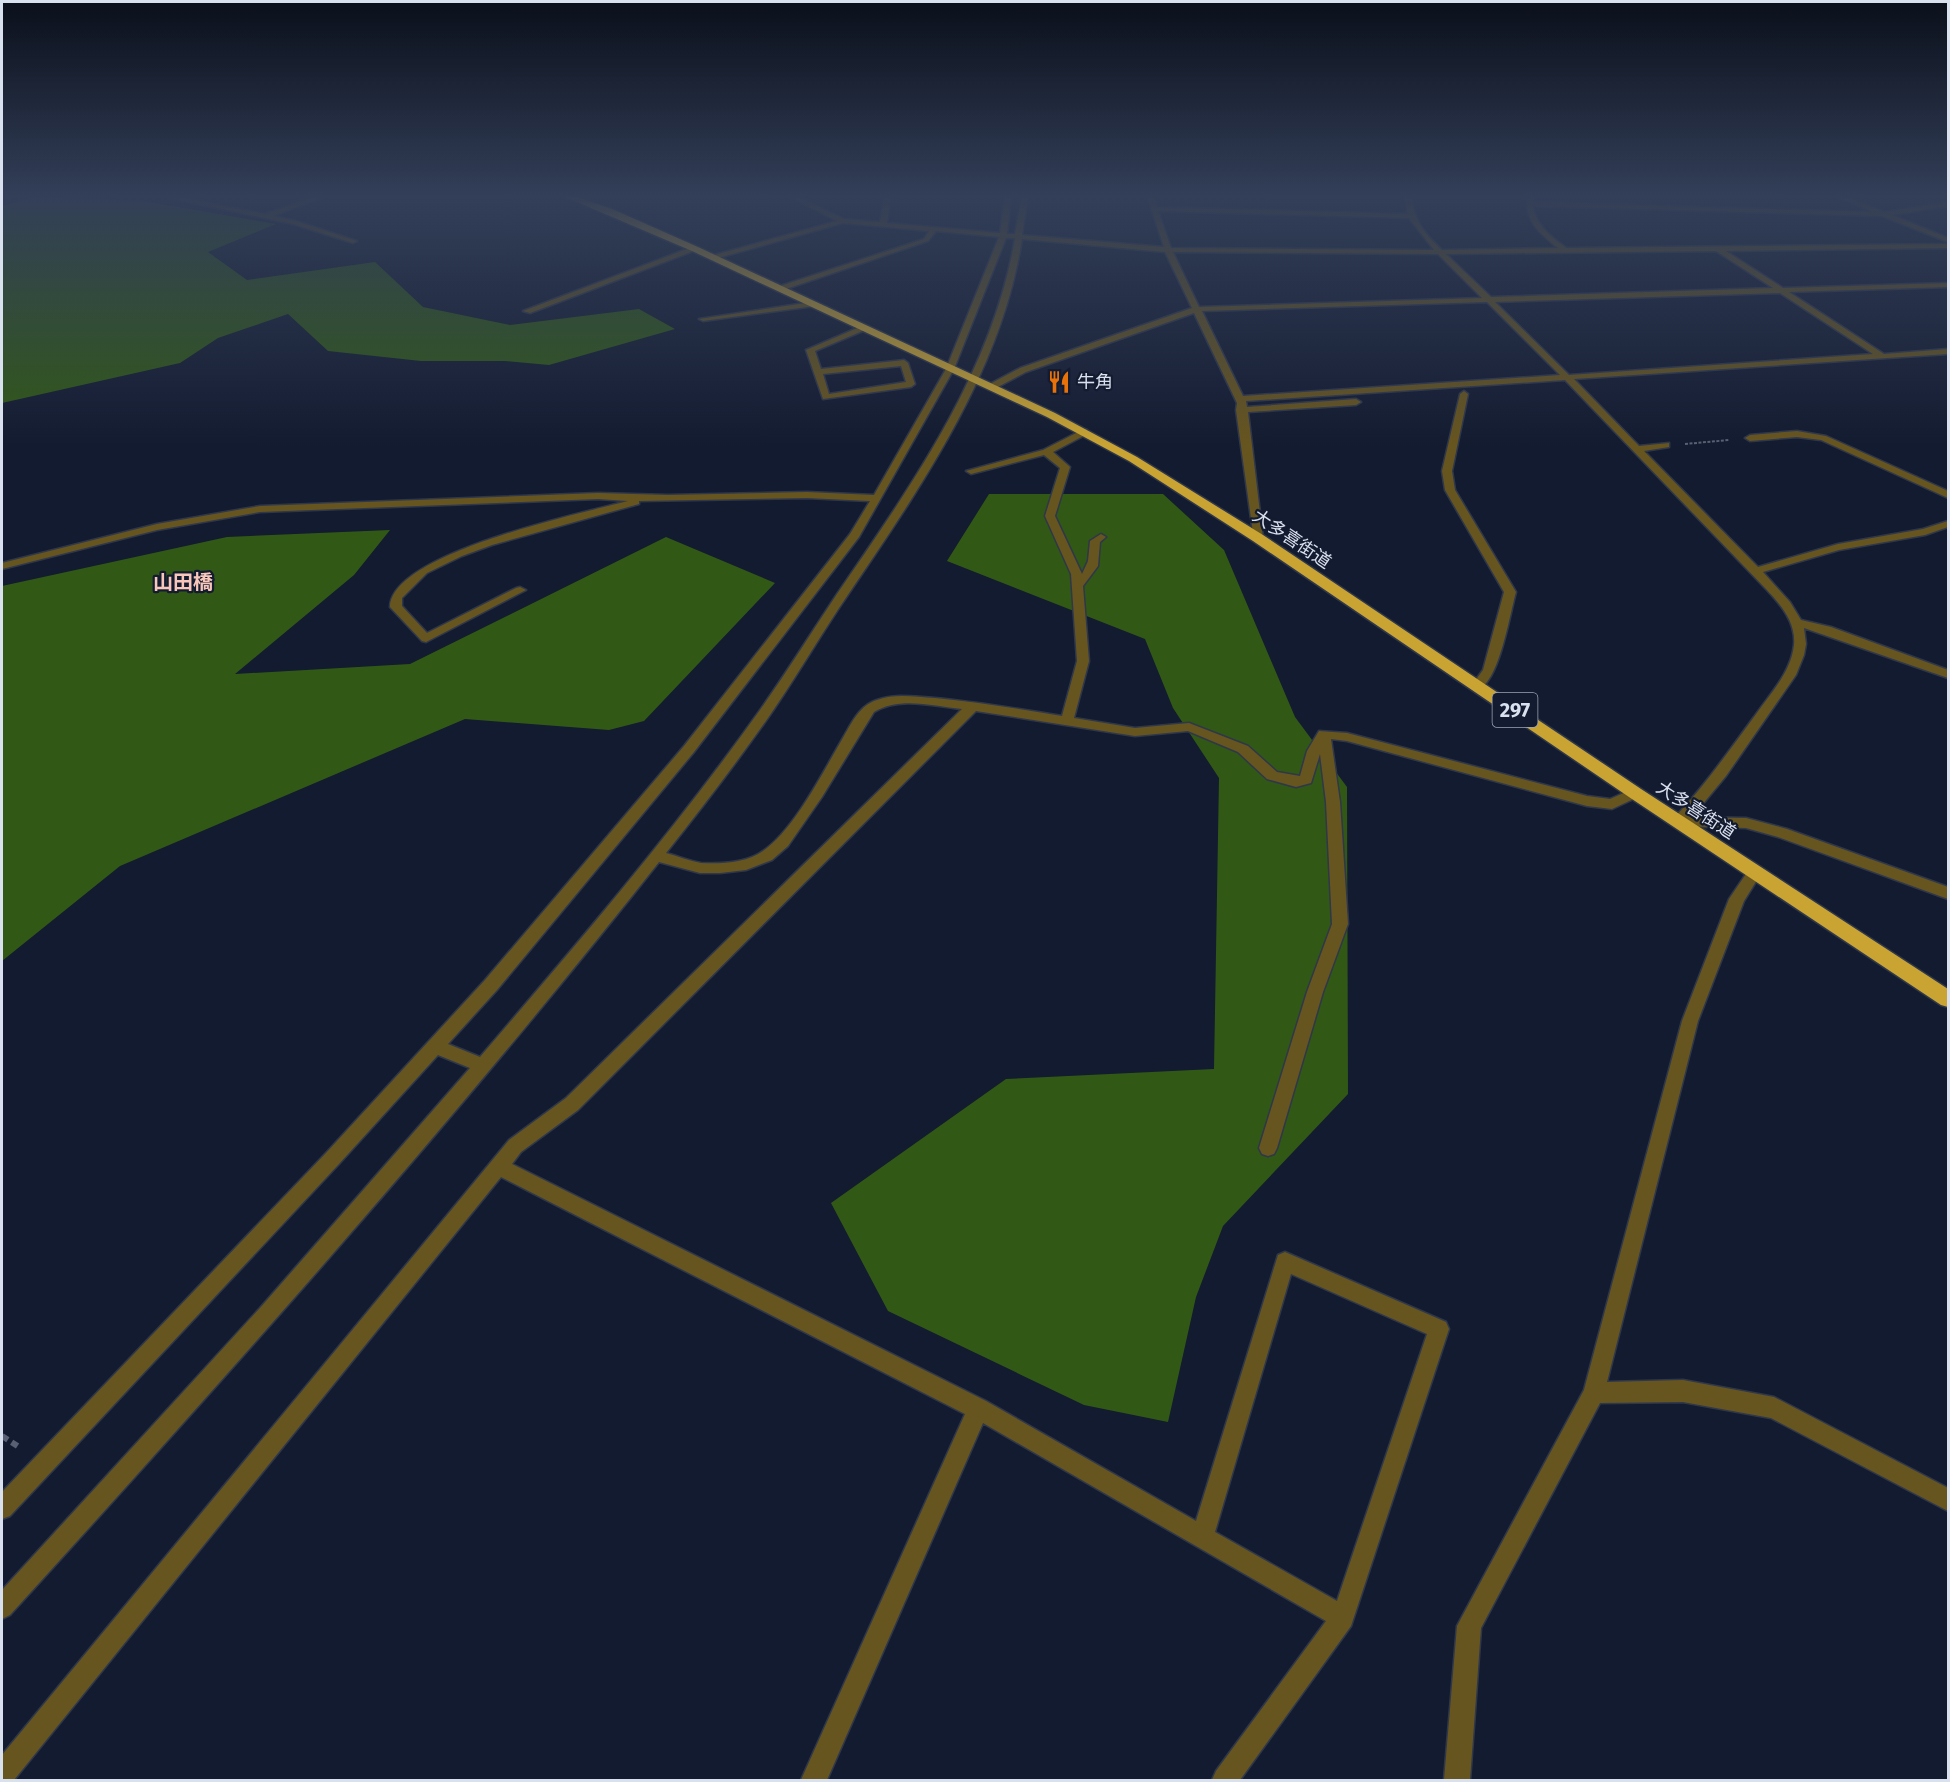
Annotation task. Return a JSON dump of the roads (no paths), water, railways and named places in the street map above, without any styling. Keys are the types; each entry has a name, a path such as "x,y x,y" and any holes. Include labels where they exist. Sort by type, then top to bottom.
{"highway":[{"name":"大多喜街道","path":"759,279 1084,432 1182,489 1478,685 1635,793 1948,999"}],"street":[{"path":"527,310 612,279"},
{"path":"780,289 809,279"},
{"path":"2,1508 222,1277 435,1046 498,976 689,749 855,535 950,369 986,279"},
{"path":"2,1607 254,1331 484,1066 657,856 758,722 932,460 974,379 998,321 1009,279"},
{"path":"1182,279 1240,399 1258,538"},
{"path":"1468,279 1756,571 1783,601 1796,622 1800,643 1791,674 1707,794 1679,822"},
{"path":"1765,279 1893,364"},
{"path":"991,387 1023,370 1197,309 1948,285"},
{"path":"703,319 812,304"},
{"path":"817,372 904,363 911,384 826,397 817,372 810,350 862,328"},
{"path":"1382,400 1572,382 1948,352"},
{"path":"1240,399 1948,361"},
{"path":"1464,394 1447,471 1450,490 1510,592 1490,670 1478,685"},
{"path":"1241,410 1371,401"},
{"path":"971,471 1046,452 1084,432"},
{"path":"1750,438 1797,434 1823,438 1948,495"},
{"path":"1637,449 1666,445"},
{"path":"1046,452 1065,467 1050,516 1061,544 1072,560 1077,574 1083,661 1067,721"},
{"path":"2,566 157,527 260,509 598,496 643,500 803,493 877,498"},
{"path":"520,590 426,638 396,607 396,597 423,571 458,554 643,500"},
{"path":"1756,571 1838,547 1925,532 1948,524"},
{"path":"1077,586 1091,573 1095,542 1101,537"},
{"path":"1796,622 1827,630 1948,674"},
{"path":"657,856 700,868 746,865 767,856 783,843 804,813 869,709 879,703 898,699 973,706 1135,732 1189,728 1243,748 1272,776 1296,782 1306,780 1314,751 1324,734"},
{"path":"2,1775 514,1146 572,1104 973,706"},
{"path":"1324,734 1347,737 1587,801 1612,804 1635,793"},
{"path":"1268,1148 1315,992 1340,924 1333,802 1324,734"},
{"path":"1679,822 1746,823 1782,832 1948,893"},
{"path":"1457,1780 1469,1626 1594,1393 1690,1021 1737,899 1755,872"},
{"path":"435,1046 484,1066"},
{"path":"498,1166 978,1409 1344,1618"},
{"path":"1202,1537 1285,1262 1439,1329 1344,1618 1225,1780"},
{"path":"1594,1393 1683,1391 1774,1408 1948,1500"},
{"path":"814,1780 978,1409"}],"place":[{"name":"牛角","path":"1059,382"}],"district":[{"name":"山田橋","path":"183,582"}]}
